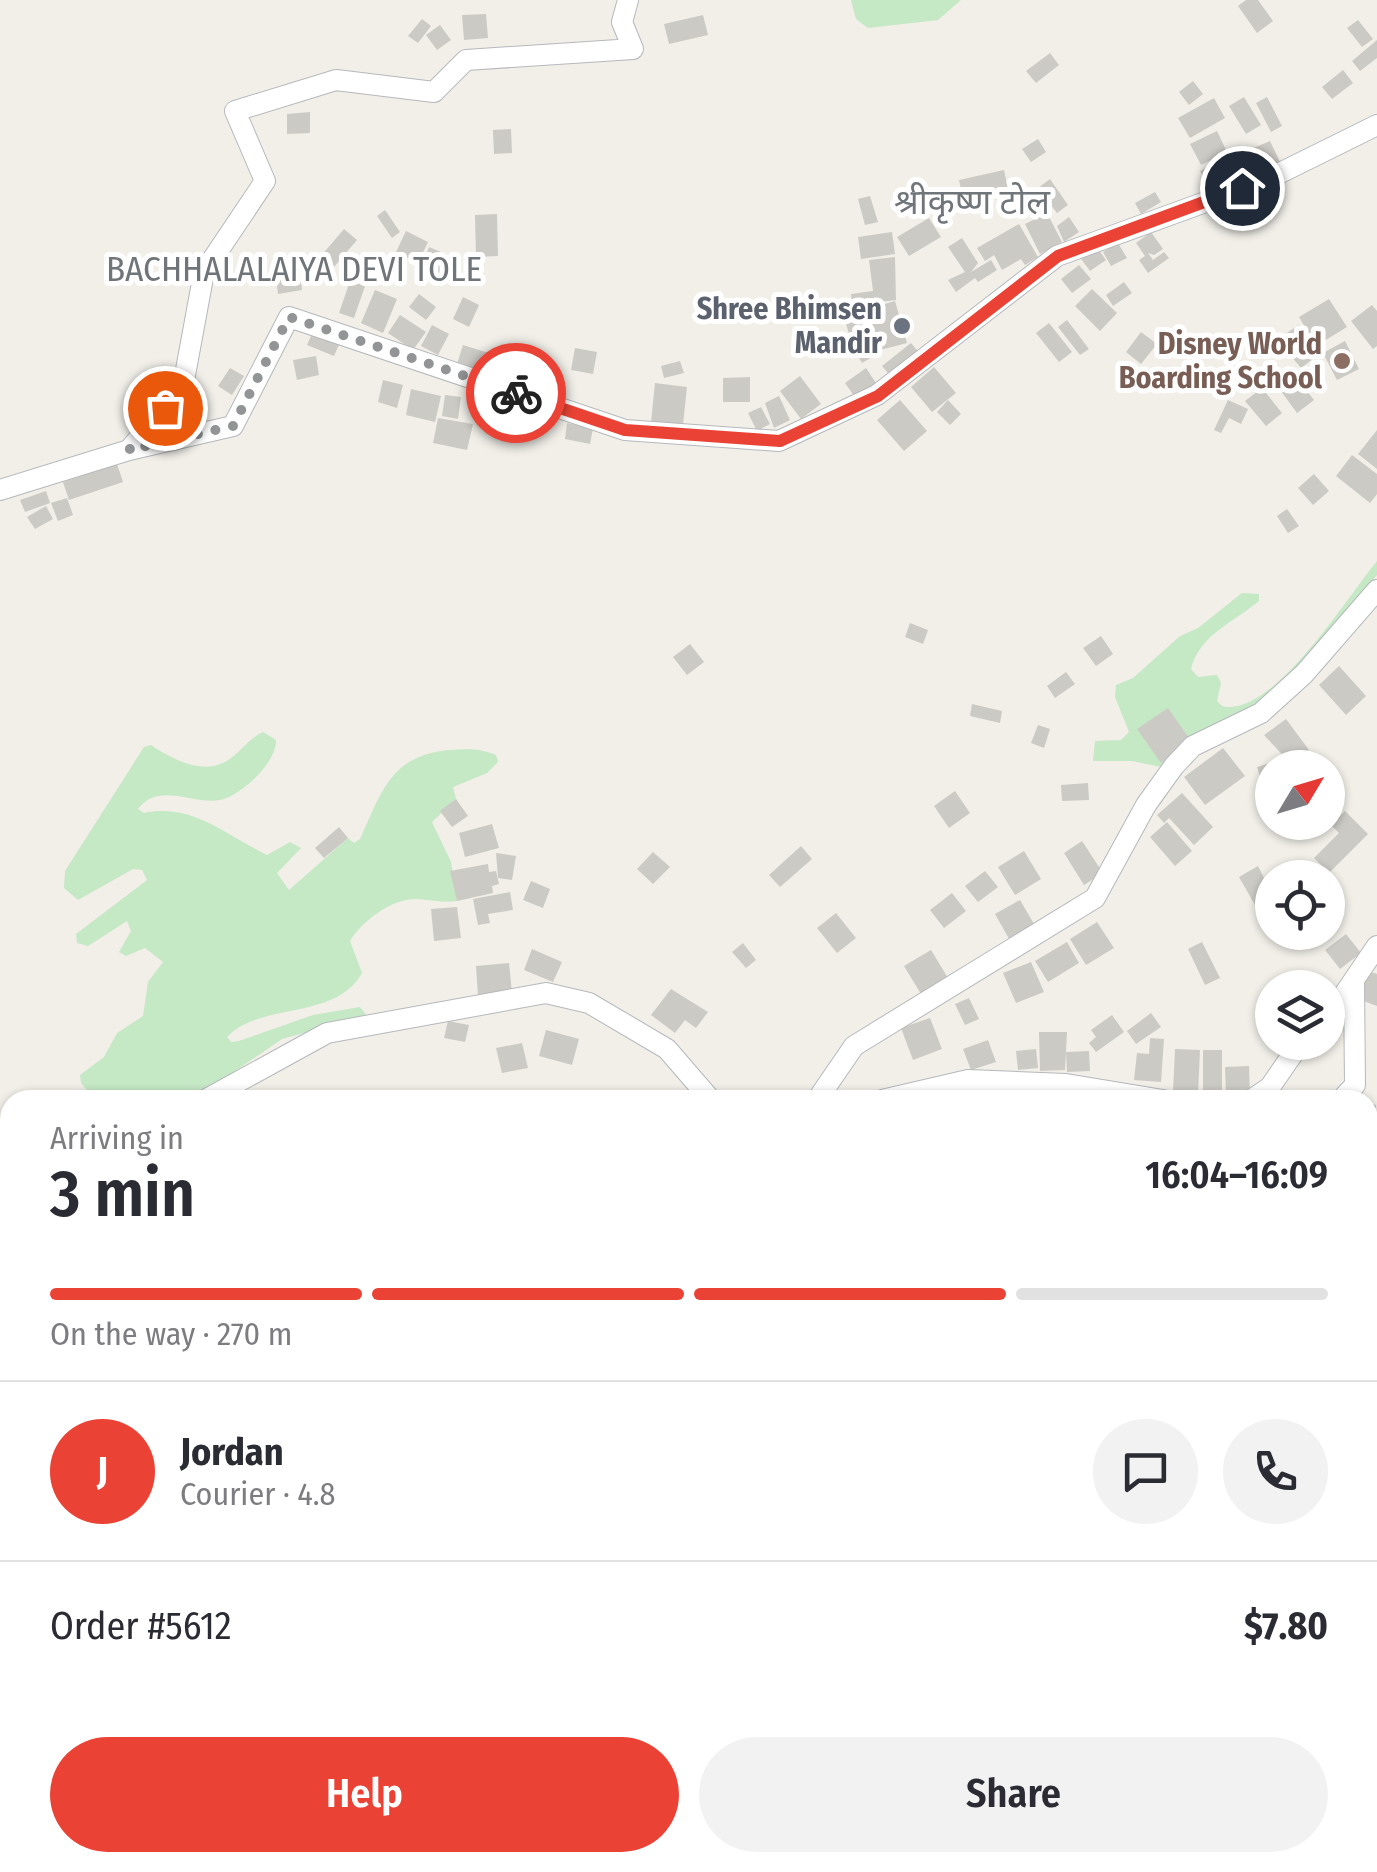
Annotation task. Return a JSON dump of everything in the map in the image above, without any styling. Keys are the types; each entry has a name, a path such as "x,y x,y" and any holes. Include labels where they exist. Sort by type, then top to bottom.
{"street":[{"path":"129,450 183,386 204,272 265,181 235,110 336,80 434,92 466,60 633,49 622,22 628,0"},
{"path":"0,490 129,450 233,426 289,317 625,430 780,441 878,396 1058,256 1266,180 1377,125"},
{"path":"824,1090 854,1046 1095,898 1146,804 1192,746 1261,713 1304,674 1377,590"},
{"path":"1345,994 1377,946"},
{"path":"1350,1090 1355,1084 1354,982"},
{"path":"222,1090 326,1033 546,993 590,1002 667,1049 702,1090"},
{"path":"1266,1090 1289,1060"},
{"path":"925,1090 968,1080 1066,1084 1102,1090"}],"green space":[{"path":"851,0 961,0 938,20 868,28 856,19"},
{"path":"1377,561 1377,575 1274,694 1166,768 1132,761 1093,761 1095,741 1121,740 1129,732 1115,697 1116,685 1133,678 1180,636 1198,628 1242,593 1259,594 1259,601 1209,638 1191,669 1198,677 1217,675 1221,683 1217,701 1222,706 1242,705 1263,694 1307,652"},
{"path":"263,732 276,740 275,749 264,768 238,792 210,801 155,796 138,809 144,813 162,811 193,817 267,855 290,842 301,848 277,873 289,890 348,838 354,843 360,839 391,778 414,759 468,749 496,755 498,762 487,773 453,787 456,799 432,822 451,862 457,901 417,899 388,907 362,926 350,941 362,973 350,988 317,1005 259,1019 227,1037 231,1042 239,1041 313,1015 360,1007 367,1016 282,1039 208,1090 87,1090 80,1075 104,1057 117,1033 143,1016 148,982 163,962 145,948 126,956 119,952 131,931 127,921 88,946 77,943 76,934 147,880 142,870 133,869 78,900 64,888 65,871 144,747 151,745 186,763 206,767 230,759"}],"building":[{"path":"1246,0 1258,0 1273,21 1257,33 1238,6"},
{"path":"486,14 488,38 464,40 462,15"},
{"path":"703,15 708,35 669,44 664,24"},
{"path":"422,19 431,26 418,43 408,36"},
{"path":"1358,20 1373,39 1362,47 1347,28"},
{"path":"440,25 451,40 437,50 426,35"},
{"path":"1377,40 1377,58 1360,71 1352,61"},
{"path":"1050,53 1059,65 1036,83 1026,71"},
{"path":"1343,70 1353,83 1332,99 1322,87"},
{"path":"1193,81 1203,94 1189,105 1179,92"},
{"path":"1244,97 1261,125 1246,134 1229,106"},
{"path":"1267,97 1282,126 1271,132 1256,103"},
{"path":"1214,98 1225,118 1190,138 1178,118"},
{"path":"310,112 310,133 287,134 287,114"},
{"path":"511,129 512,153 494,154 493,130"},
{"path":"1217,131 1227,152 1201,165 1190,144"},
{"path":"1038,139 1046,152 1031,162 1022,149"},
{"path":"1270,141 1281,164 1243,180 1232,158 1247,151 1255,168 1249,150"},
{"path":"1226,158 1238,180 1212,194 1200,171"},
{"path":"1004,170 1008,189 963,199 959,180"},
{"path":"1050,179 1068,205 1057,213 1050,204 1045,208 1034,191"},
{"path":"1155,192 1161,202 1141,214 1135,203"},
{"path":"870,196 878,222 865,225 858,199"},
{"path":"385,210 400,232 392,238 377,216"},
{"path":"1047,213 1062,242 1040,254 1025,224"},
{"path":"497,214 498,256 476,257 475,215"},
{"path":"1069,217 1079,232 1064,242 1057,226"},
{"path":"929,218 941,237 909,256 897,237"},
{"path":"1019,224 1038,257 1025,265 1021,259 1002,270 994,255 985,261 977,248"},
{"path":"344,229 357,240 334,267 321,256"},
{"path":"406,231 428,242 418,263 396,252"},
{"path":"892,232 895,254 861,259 858,237"},
{"path":"1151,232 1163,249 1154,255 1148,253 1153,260 1164,252 1169,258 1148,273 1139,260 1145,256 1136,243"},
{"path":"962,238 978,263 971,272 991,260 997,270 978,282 975,278 956,292 948,280 965,272 948,247"},
{"path":"1118,243 1127,258 1111,266 1103,252"},
{"path":"1095,245 1106,260 1090,271 1079,256"},
{"path":"429,247 453,257 443,280 420,270"},
{"path":"895,257 896,300 852,305 851,294 873,291 869,260"},
{"path":"1079,265 1091,279 1072,293 1061,279"},
{"path":"299,267 302,290 278,294 275,270"},
{"path":"350,281 365,286 354,318 339,313"},
{"path":"1124,282 1132,293 1113,306 1106,295"},
{"path":"1092,289 1117,313 1100,331 1075,306"},
{"path":"375,290 397,299 383,333 361,323"},
{"path":"419,294 436,307 426,320 409,307"},
{"path":"463,297 479,305 469,327 453,319"},
{"path":"1329,299 1347,327 1316,346 1299,317"},
{"path":"895,301 907,343 880,350 868,309"},
{"path":"1372,305 1377,311 1377,346 1373,349 1351,321"},
{"path":"865,308 871,332 850,337 843,314"},
{"path":"400,315 426,332 413,350 388,333"},
{"path":"1067,320 1089,349 1080,355 1058,327"},
{"path":"1049,323 1072,352 1059,362 1036,333"},
{"path":"432,325 449,334 438,355 421,346"},
{"path":"1299,325 1309,339 1286,354 1276,340"},
{"path":"315,327 342,338 334,356 307,345"},
{"path":"1141,332 1157,344 1141,364 1126,352"},
{"path":"869,336 879,353 862,363 852,346"},
{"path":"1345,341 1359,369 1337,380 1323,353"},
{"path":"911,343 921,355 892,378 882,366"},
{"path":"1308,343 1318,355 1301,368 1291,356"},
{"path":"463,345 542,370 535,392 457,364"},
{"path":"575,348 597,352 593,374 571,370"},
{"path":"316,356 319,375 297,380 293,360"},
{"path":"680,361 684,373 664,378 661,366"},
{"path":"934,367 956,393 932,412 911,387"},
{"path":"230,368 244,376 232,395 218,386"},
{"path":"866,368 880,389 859,403 845,383"},
{"path":"1294,374 1314,400 1297,413 1278,387"},
{"path":"800,376 821,404 801,419 780,391"},
{"path":"750,377 750,402 723,402 723,378"},
{"path":"383,380 403,385 397,408 378,402"},
{"path":"655,383 687,387 683,425 651,422"},
{"path":"1262,388 1282,413 1266,426 1245,401"},
{"path":"411,389 441,396 435,422 406,415"},
{"path":"445,395 461,397 458,419 442,416"},
{"path":"779,396 790,420 774,428 765,403"},
{"path":"900,400 927,431 904,451 877,420"},
{"path":"948,400 961,414 950,425 937,412"},
{"path":"1228,400 1248,409 1241,424 1229,418 1221,433 1214,430"},
{"path":"761,407 770,424 757,431 748,413"},
{"path":"438,418 473,424 467,450 433,443"},
{"path":"567,423 593,428 590,444 565,439"},
{"path":"1377,430 1377,469 1358,454"},
{"path":"1352,455 1377,474 1377,494 1370,503 1336,476"},
{"path":"117,464 123,482 69,500 63,482"},
{"path":"1314,474 1329,491 1313,505 1298,488"},
{"path":"46,491 50,503 25,512 20,500"},
{"path":"67,498 73,515 58,521 51,503"},
{"path":"46,506 53,519 35,529 27,517"},
{"path":"1287,509 1299,526 1288,533 1277,516"},
{"path":"910,623 928,630 923,644 905,637"},
{"path":"1101,636 1113,654 1096,666 1083,648"},
{"path":"690,644 704,662 687,675 673,657"},
{"path":"1339,666 1366,696 1346,715 1319,685"},
{"path":"1066,672 1075,684 1055,698 1047,686"},
{"path":"972,704 1002,711 1000,723 970,716"},
{"path":"1168,708 1191,741 1161,763 1137,729"},
{"path":"1286,719 1309,750 1278,750 1264,735"},
{"path":"1038,725 1050,729 1044,748 1031,743"},
{"path":"1223,748 1245,776 1205,805 1184,777"},
{"path":"1088,783 1089,800 1062,801 1061,785"},
{"path":"955,791 970,813 949,828 934,806"},
{"path":"1182,793 1213,827 1194,845 1169,818 1164,823 1157,815"},
{"path":"456,799 468,816 452,827 440,811"},
{"path":"1345,811 1368,834 1342,860 1314,858 1332,840 1345,840"},
{"path":"1167,822 1192,851 1175,866 1150,837"},
{"path":"492,824 499,848 465,857 459,833"},
{"path":"339,827 348,838 324,858 315,848"},
{"path":"1082,841 1103,873 1084,885 1064,853"},
{"path":"801,846 812,859 780,887 769,875"},
{"path":"1024,851 1041,879 1015,895 998,867"},
{"path":"653,852 670,867 653,884 637,869"},
{"path":"496,853 516,856 512,880 498,878"},
{"path":"488,864 489,872 496,871 499,884 492,886 493,893 457,901 450,871"},
{"path":"1255,868 1255,905 1239,877"},
{"path":"985,871 998,887 978,902 965,886"},
{"path":"531,881 550,889 543,908 523,900"},
{"path":"510,892 513,910 488,914 490,923 478,925 473,899"},
{"path":"952,893 966,911 944,928 930,910"},
{"path":"1020,900 1037,929 1012,944 995,914"},
{"path":"457,907 461,938 434,941 431,909"},
{"path":"836,913 856,938 837,953 817,928"},
{"path":"1097,922 1114,948 1086,965 1070,939"},
{"path":"1345,935 1361,953 1340,969 1325,950 1345,950"},
{"path":"1067,942 1079,963 1048,982 1035,961"},
{"path":"1202,942 1220,978 1205,985 1188,949"},
{"path":"743,943 756,960 746,968 732,952"},
{"path":"532,949 562,962 553,982 524,970"},
{"path":"931,950 948,978 921,994 904,966"},
{"path":"1031,962 1044,992 1016,1003 1003,973"},
{"path":"509,963 512,993 478,996 476,966"},
{"path":"1368,971 1377,974 1377,1006 1358,999"},
{"path":"671,989 708,1012 696,1028 685,1020 675,1033 651,1015"},
{"path":"969,998 979,1019 965,1025 955,1004"},
{"path":"1151,1013 1161,1027 1136,1044 1127,1031"},
{"path":"1112,1015 1124,1032 1096,1052 1089,1043 1096,1037 1091,1030"},
{"path":"930,1018 942,1049 913,1060 901,1028"},
{"path":"448,1021 469,1025 465,1042 444,1038"},
{"path":"546,1030 579,1039 572,1065 539,1056"},
{"path":"1039,1032 1067,1032 1065,1070 1040,1071"},
{"path":"1150,1038 1164,1039 1161,1082 1134,1080 1137,1053 1149,1054"},
{"path":"988,1040 996,1062 971,1070 963,1049"},
{"path":"522,1043 528,1068 502,1073 496,1048"},
{"path":"1036,1049 1038,1068 1018,1070 1016,1051"},
{"path":"1175,1049 1200,1050 1198,1090 1173,1090"},
{"path":"1203,1050 1222,1050 1222,1090 1203,1090"},
{"path":"1089,1051 1090,1071 1067,1072 1066,1052"},
{"path":"1249,1066 1250,1090 1226,1090 1225,1067"}],"way so far":[{"path":"165,408 129,450 233,426 289,317 516,393"}],"place":[{"name":"Shree Bhimsen Mandir","path":"902,326"},
{"name":"Disney World Boarding School","path":"1342,361"}],"district":[{"name":"श्रीकृष्ण टोल","path":"972,202"},
{"name":"BACHHALALAIYA DEVI TOLE","path":"294,269"}],"route":[{"path":"516,393 625,430 780,441 878,396 1058,256 1242,188"}]}
